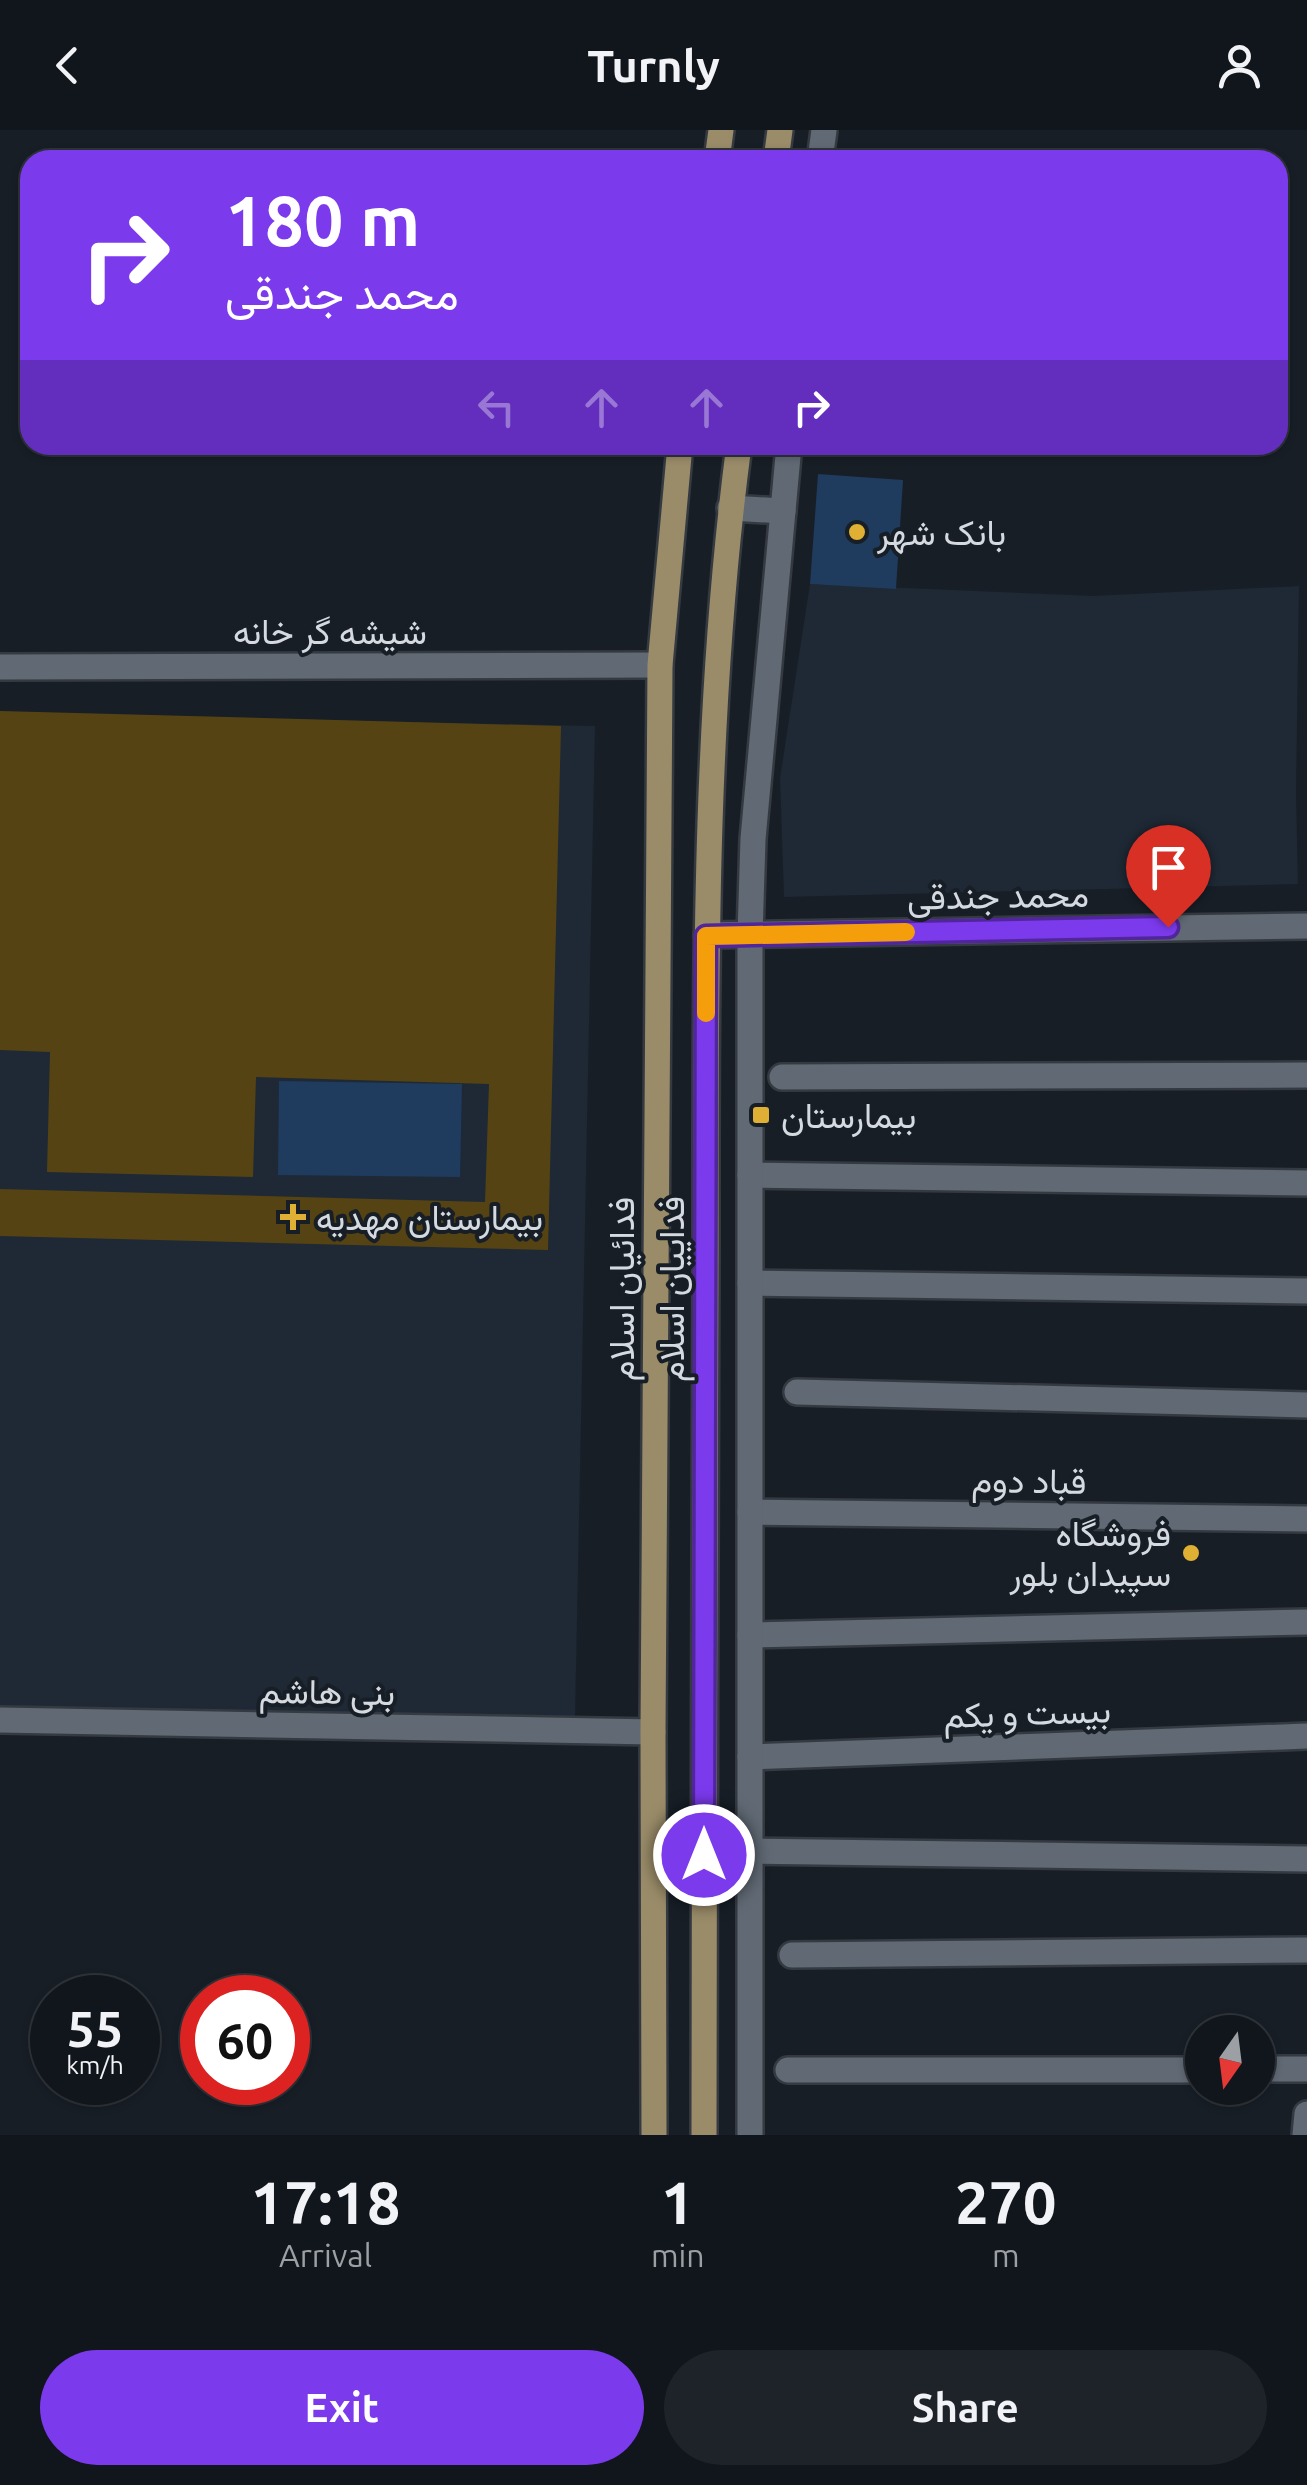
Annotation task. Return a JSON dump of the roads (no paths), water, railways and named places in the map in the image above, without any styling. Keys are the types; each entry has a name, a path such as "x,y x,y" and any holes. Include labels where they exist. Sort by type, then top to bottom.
{"main road":[{"name":"فدائیان اسلام","path":"654,2135 660,665 679,455"},
{"name":"فداییان اسلام","path":"704,2135 706,936 719,662 737,455"}],"street":[{"path":"750,2135 750,935 753,839 788,455"},
{"path":"730,508 783,510"},
{"name":"شیشه گر خانه","path":"0,667 660,665"},
{"name":"محمد جندقی","path":"706,936 1307,926"},
{"path":"782,1077 1307,1075"},
{"path":"750,1174 1307,1183"},
{"path":"750,1283 1307,1291"},
{"path":"797,1392 1307,1405"},
{"name":"قباد دوم","path":"750,1512 1307,1519"},
{"path":"750,1635 1307,1622"},
{"name":"بنی هاشم","path":"0,1720 653,1732"},
{"name":"بیست و یکم","path":"750,1757 1307,1736"},
{"path":"750,1851 1307,1859"},
{"path":"792,1955 1307,1950"},
{"path":"1275,2070 1307,2069"},
{"path":"788,2070 1185,2070"},
{"path":"1304,2135 1307,2114"}],"place":[{"name":"بانک شهر","path":"857,532"},
{"name":"بیمارستان","path":"761,1115"},
{"name":"بیمارستان مهدیه","path":"293,1217"},
{"name":"فروشگاه سپیدان بلور","path":"1191,1553"}]}
